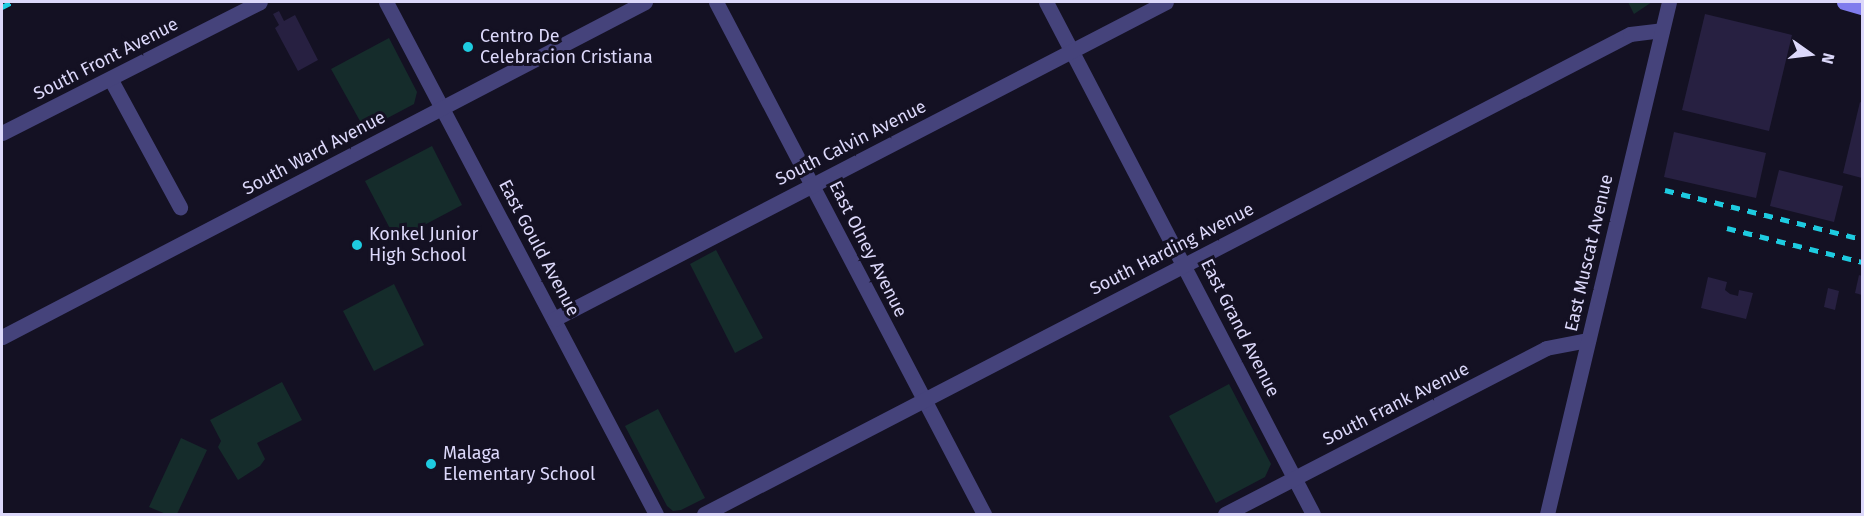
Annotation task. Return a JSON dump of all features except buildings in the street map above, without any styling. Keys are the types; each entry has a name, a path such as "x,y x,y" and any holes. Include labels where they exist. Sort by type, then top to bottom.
{"main road":[{"path":"1844,2 1863,7"}],"street":[{"name":"South Front Avenue","path":"2,133 111,80 260,2"},
{"name":"East Gould Avenue","path":"386,2 656,514"},
{"name":"South Ward Avenue","path":"2,337 645,2"},
{"name":"East Olney Avenue","path":"716,2 984,514"},
{"name":"East Grand Avenue","path":"1046,2 1185,264 1313,514"},
{"name":"South Calvin Avenue","path":"554,319 1166,2"},
{"name":"East Muscat Avenue","path":"1547,514 1669,2"},
{"name":"South Harding Avenue","path":"704,514 1630,34 1662,30"},
{"path":"111,80 180,207"},
{"name":"South Frank Avenue","path":"1225,514 1546,348 1588,340"}],"green space":[{"path":"1628,2 1652,2 1634,14"},
{"path":"389,38 417,92 414,104 365,130 331,69"},
{"path":"432,146 462,205 396,240 365,181"},
{"path":"716,250 763,338 735,353 690,264"},
{"path":"394,284 424,345 374,371 343,311"},
{"path":"282,382 302,420 257,443 265,459 260,466 238,480 218,447 221,441 210,420"},
{"path":"1229,384 1271,464 1265,477 1216,503 1169,416"},
{"path":"658,409 705,498 681,510 673,511 667,506 625,426"},
{"path":"181,438 207,450 177,514 166,514 149,507"}],"railway":[{"path":"2,7 12,2"},
{"path":"1665,190 1862,239"},
{"path":"1727,228 1862,262"}],"place":[{"name":"Centro De Celebracion Cristiana","path":"468,47"},
{"name":"Konkel Junior High School","path":"357,245"},
{"name":"Malaga Elementary School","path":"431,464"}]}
